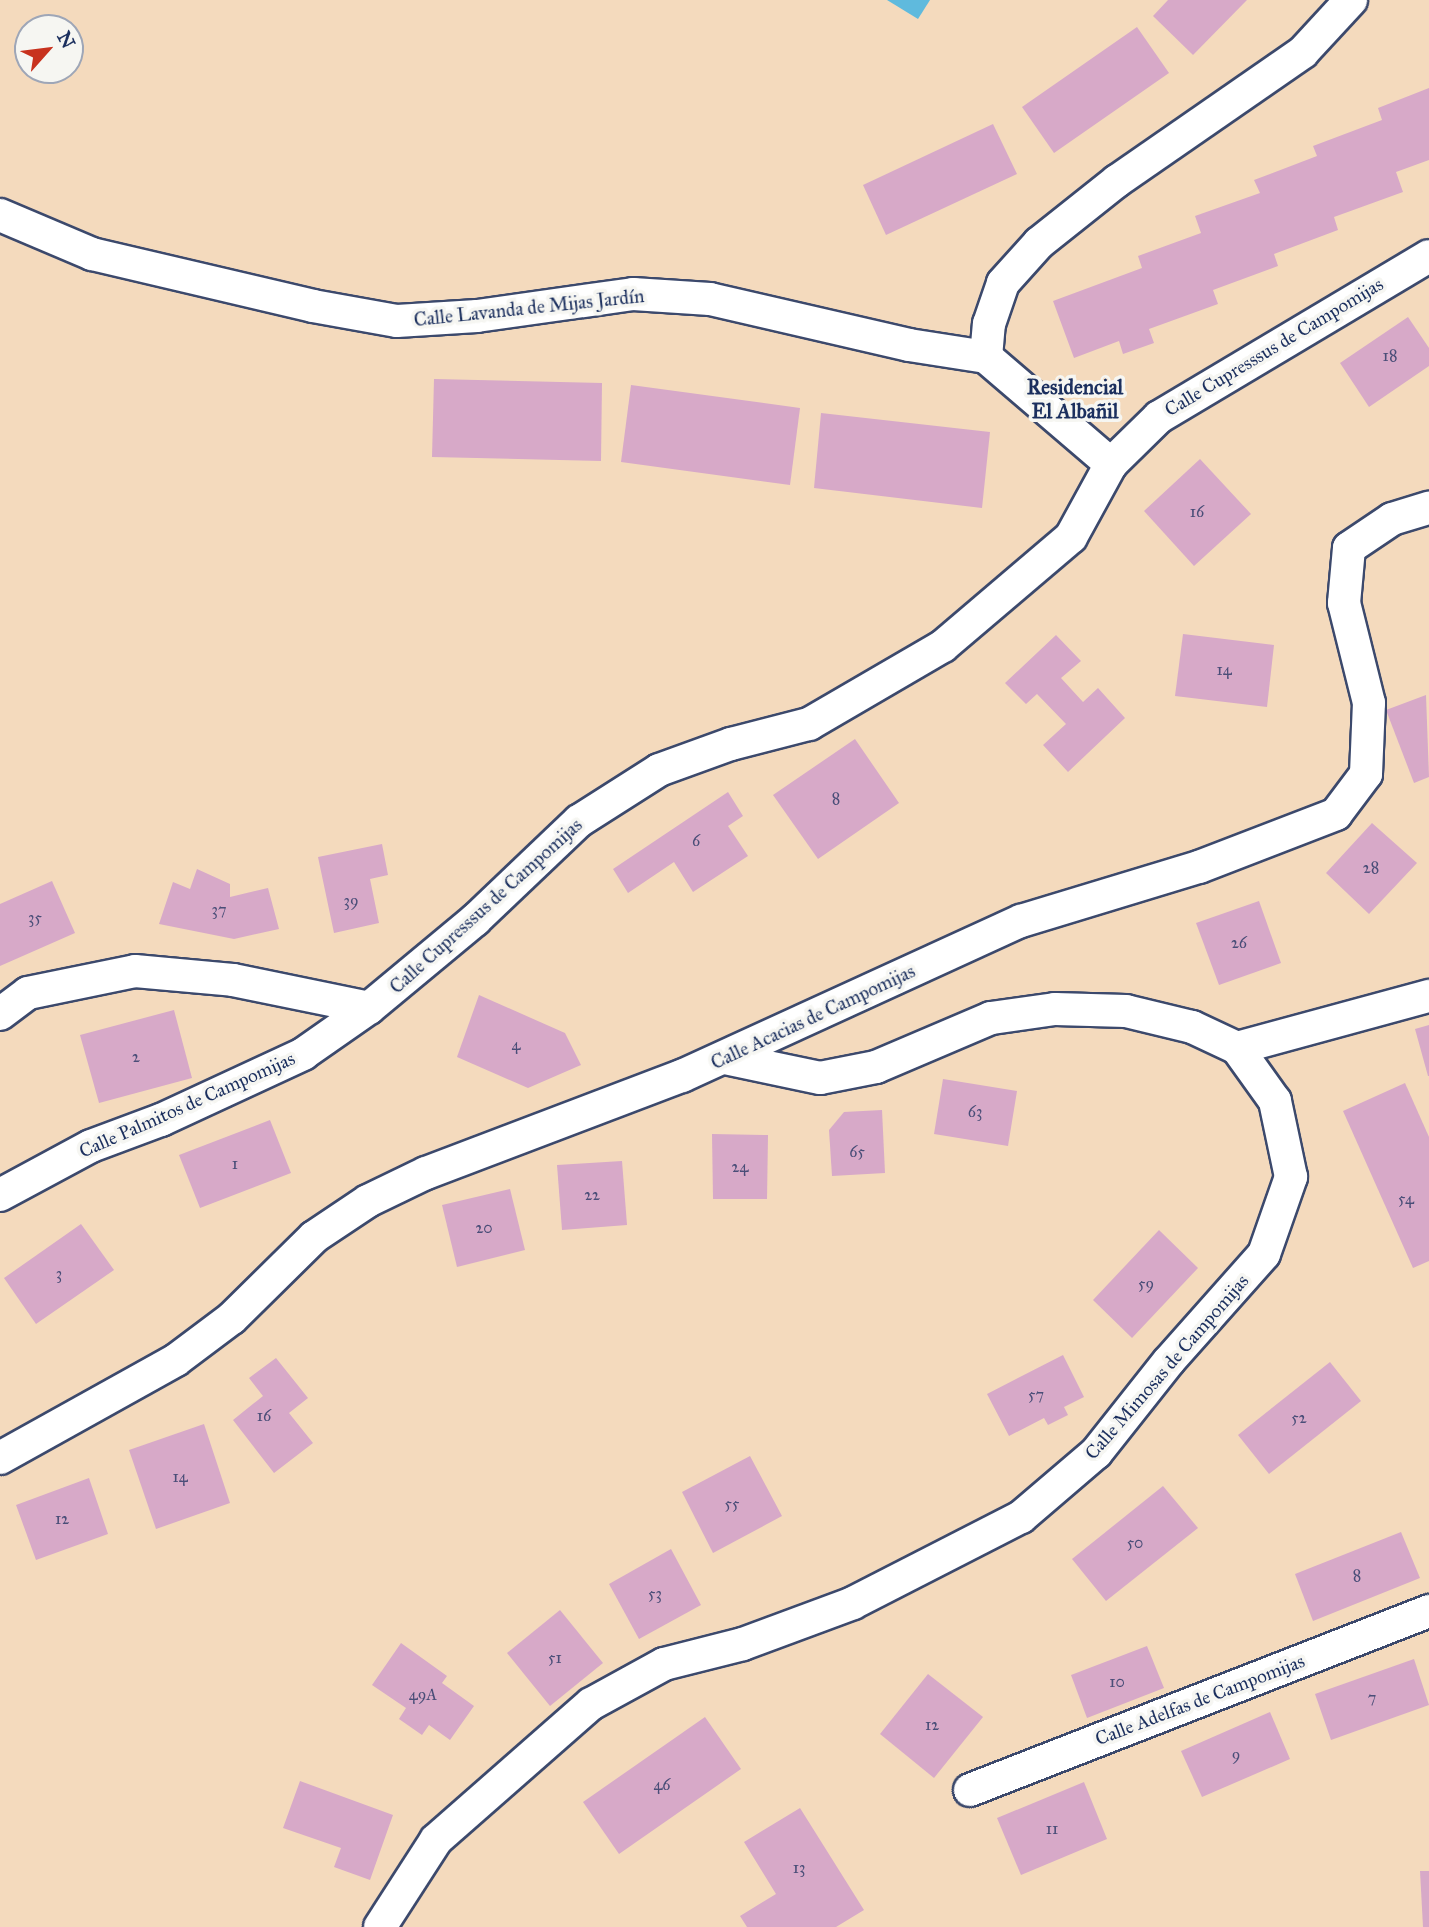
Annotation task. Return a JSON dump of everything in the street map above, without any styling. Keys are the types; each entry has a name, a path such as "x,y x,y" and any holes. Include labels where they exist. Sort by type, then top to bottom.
{"street":[{"path":"1111,464 986,357 989,324 1003,283 1039,243 1117,181 1303,52 1351,0"},
{"name":"Calle Lavanda de Mijas Jardín","path":"0,215 92,254 313,306 397,320 477,316 633,294 710,299 909,345 986,357"},
{"name":"Calle Cupresssus de Campomijas","path":"369,1008 475,920 579,821 659,770 731,744 809,724 943,646 1071,537 1111,464 1159,417 1429,256"},
{"name":"Calle Acacias de Campomijas","path":"0,1458 176,1360 232,1318 314,1237 369,1201 426,1172 724,1058 1021,921 1199,867 1336,814 1366,774 1369,703 1343,603 1349,548 1392,519 1429,508"},
{"path":"0,1014 28,993 135,971 233,980 369,1008"},
{"path":"1237,1048 1429,996"},
{"name":"Calle Palmitos de Campomijas","path":"0,1195 91,1146 162,1120 303,1054 369,1008"},
{"name":"Calle Mimosas de Campomijas","path":"380,1927 436,1840 591,1704 664,1664 743,1644 853,1603 1021,1517 1096,1453 1169,1361 1264,1254 1291,1177 1275,1101 1237,1048 1192,1027 1126,1011 1055,1009 991,1018 876,1067 820,1079 724,1058"},
{"name":"Calle Adelfas de Campomijas","path":"970,1790 1429,1611"}],"water":[{"path":"887,0 930,0 918,19"}],"building":[{"path":"1168,0 1247,0 1193,55 1153,16"},
{"path":"1137,27 1169,73 1054,153 1022,107"},
{"path":"1429,88 1429,160 1396,172 1403,192 1334,217 1338,230 1274,254 1278,266 1213,290 1218,304 1149,329 1154,343 1123,354 1119,341 1074,358 1053,301 1142,268 1138,256 1201,233 1195,216 1260,193 1254,180 1317,156 1313,146 1382,120 1378,108"},
{"path":"993,124 1017,174 886,235 863,185"},
{"path":"1408,317 1429,348 1429,366 1369,407 1340,363"},
{"path":"434,379 602,383 601,461 432,457"},
{"path":"631,385 800,408 790,485 621,462"},
{"path":"821,413 990,432 982,508 814,488"},
{"path":"1200,459 1251,514 1194,566 1144,511"},
{"path":"1183,634 1274,645 1267,707 1175,696"},
{"path":"1056,635 1081,661 1061,678 1083,702 1098,688 1125,718 1068,772 1043,745 1066,724 1037,694 1026,704 1005,683"},
{"path":"1426,695 1429,777 1414,783 1386,710"},
{"path":"855,739 899,803 818,859 773,795"},
{"path":"728,792 743,816 728,826 748,856 693,892 674,862 628,893 613,869"},
{"path":"1372,823 1417,863 1369,914 1326,873"},
{"path":"382,844 388,875 370,879 379,923 334,933 318,857"},
{"path":"197,869 230,884 230,897 268,888 279,929 234,939 159,924 173,882 190,889"},
{"path":"52,881 75,933 0,966 0,904"},
{"path":"1259,901 1281,963 1219,985 1196,923"},
{"path":"479,995 565,1033 581,1065 528,1088 457,1057"},
{"path":"174,1010 192,1078 99,1103 80,1035"},
{"path":"1429,1025 1429,1076 1428,1076 1415,1029"},
{"path":"943,1079 1017,1091 1008,1146 934,1134"},
{"path":"1405,1083 1429,1137 1429,1261 1413,1268 1343,1111"},
{"path":"882,1110 885,1173 832,1176 829,1130 844,1112"},
{"path":"270,1120 291,1173 200,1208 179,1155"},
{"path":"712,1134 768,1135 767,1199 713,1199"},
{"path":"622,1161 627,1225 562,1230 557,1165"},
{"path":"510,1189 525,1250 457,1267 442,1205"},
{"path":"81,1224 114,1270 36,1324 4,1278"},
{"path":"1159,1230 1198,1268 1132,1338 1093,1300"},
{"path":"1063,1355 1084,1397 1064,1407 1068,1415 1048,1425 1044,1418 1009,1436 987,1394"},
{"path":"276,1358 308,1398 289,1413 313,1443 274,1473 233,1420 263,1396 249,1378"},
{"path":"1330,1362 1361,1401 1269,1474 1238,1435"},
{"path":"204,1424 230,1503 156,1529 129,1450"},
{"path":"750,1456 782,1516 713,1553 682,1492"},
{"path":"89,1478 108,1534 36,1560 16,1505"},
{"path":"1163,1486 1198,1528 1106,1601 1072,1559"},
{"path":"1401,1532 1420,1578 1313,1621 1295,1574"},
{"path":"671,1549 701,1605 639,1639 609,1584"},
{"path":"560,1610 603,1663 550,1706 507,1653"},
{"path":"401,1643 447,1676 442,1683 474,1706 450,1740 429,1725 422,1735 399,1719 406,1708 372,1685"},
{"path":"1147,1646 1164,1688 1087,1718 1071,1675"},
{"path":"1414,1659 1429,1705 1331,1740 1315,1694"},
{"path":"928,1674 983,1717 934,1778 880,1734"},
{"path":"1270,1712 1290,1759 1202,1797 1181,1751"},
{"path":"705,1717 741,1769 619,1854 583,1802"},
{"path":"300,1781 393,1815 370,1880 334,1867 341,1848 283,1828"},
{"path":"1084,1782 1107,1839 1021,1875 997,1818"},
{"path":"800,1808 864,1910 836,1927 747,1927 740,1916 776,1894 744,1842"},
{"path":"1420,1871 1429,1871 1429,1927 1423,1927"}],"district":[{"name":"Residencial El Albañil","path":"1075,399"}]}
